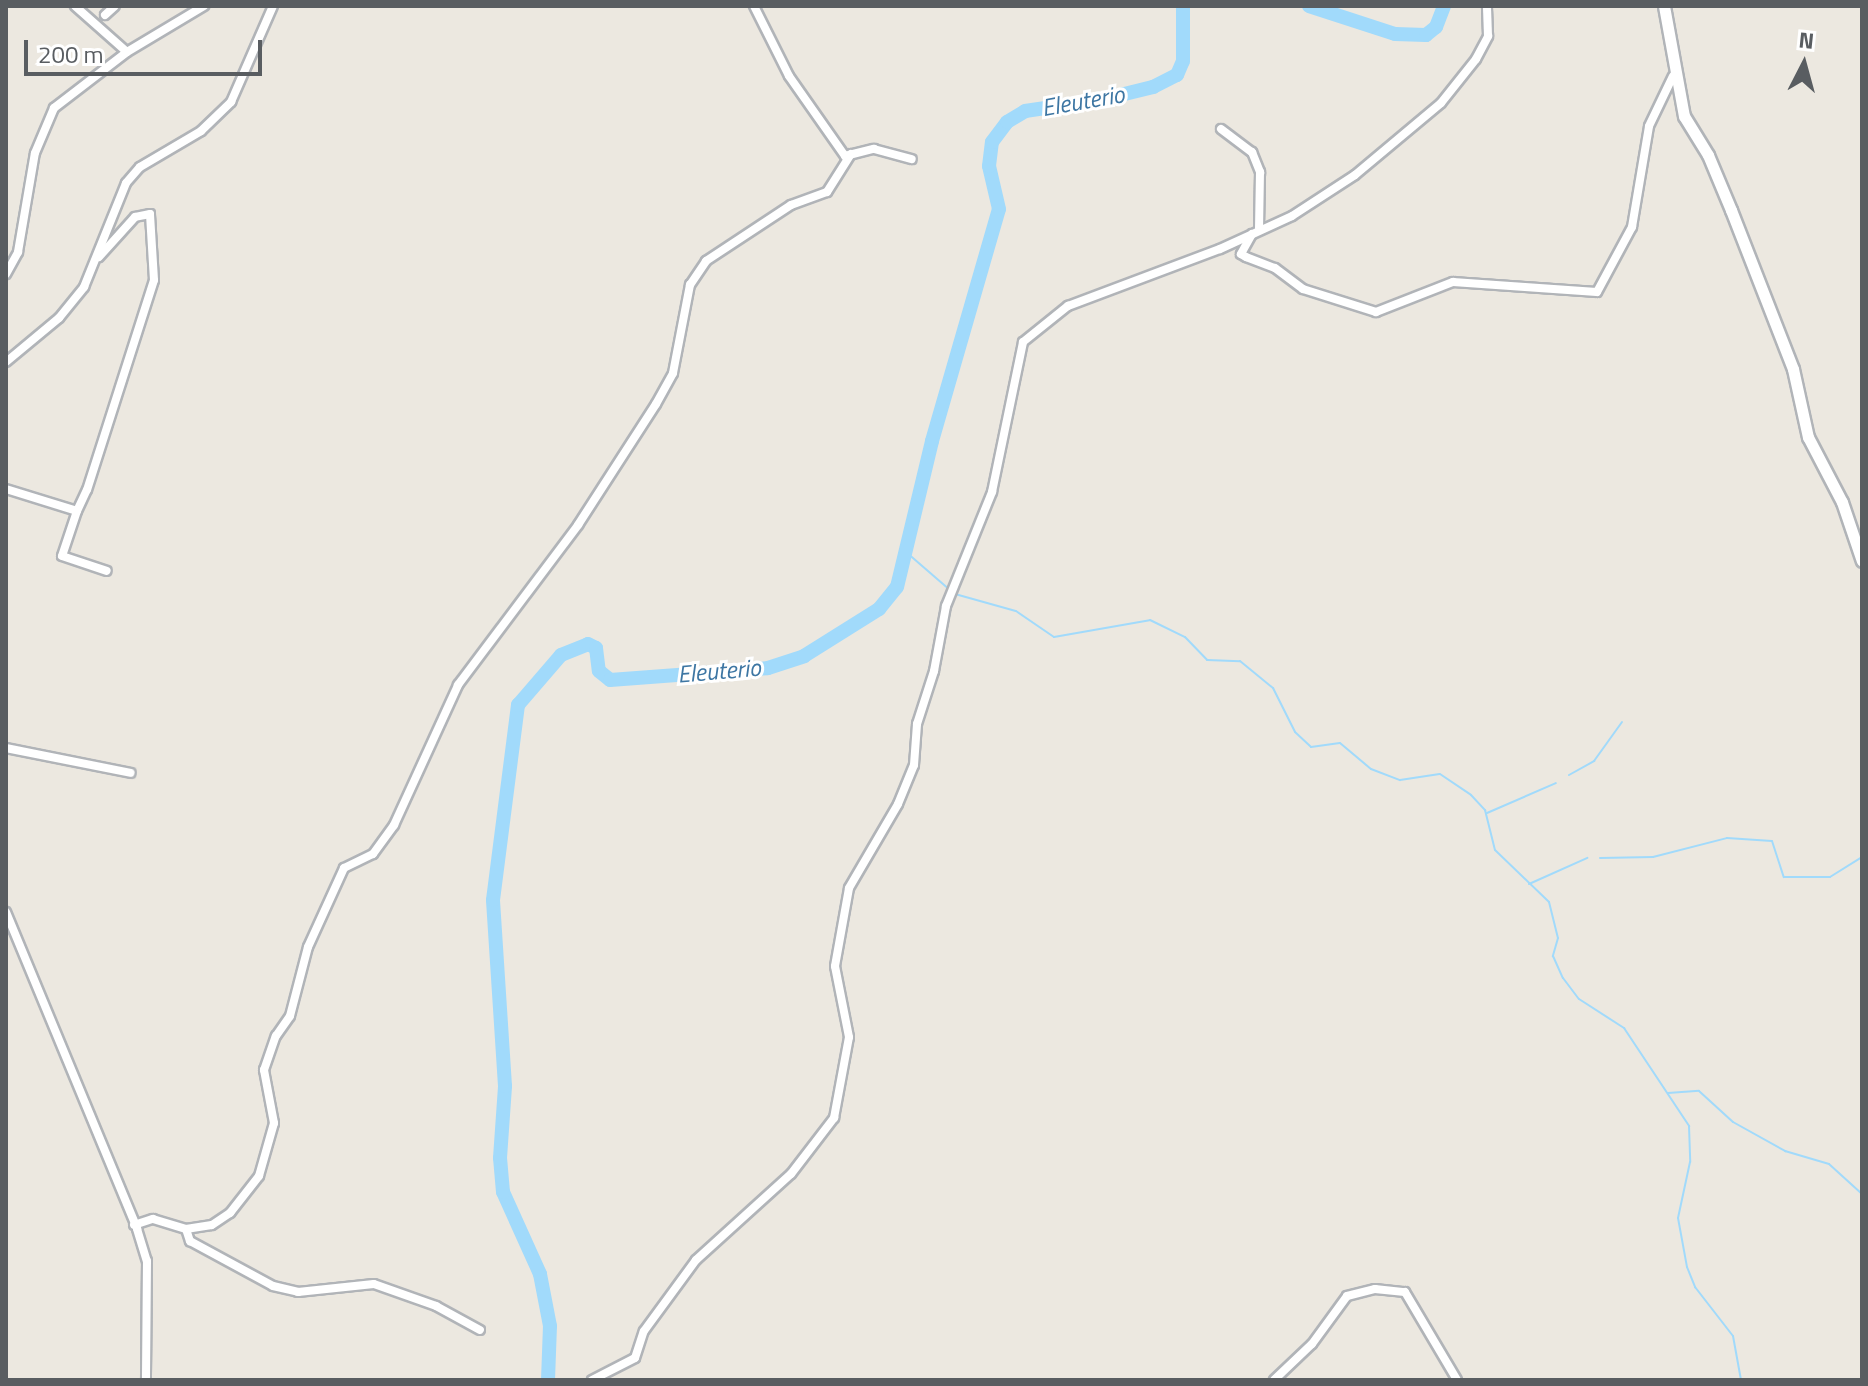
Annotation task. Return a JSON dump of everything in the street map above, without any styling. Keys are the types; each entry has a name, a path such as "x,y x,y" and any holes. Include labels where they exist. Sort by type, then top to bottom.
{"street":[{"path":"75,6 127,52"},
{"path":"105,15 115,6"},
{"path":"6,274 18,252 35,153 54,108 127,52 204,6"},
{"path":"6,362 59,318 84,287 98,257 106,225 126,183 140,167 201,131 231,102 273,6"},
{"path":"754,6 794,85 845,156 874,149 912,159"},
{"path":"592,1380 635,1358 644,1331 696,1260 791,1174 834,1118 849,1037 835,966 849,888 908,783 952,591 992,492 1023,342 1068,306 1220,249 1333,191 1441,103 1488,36 1487,6"},
{"path":"1664,6 1673,76 1684,116 1708,155 1793,369 1818,463 1842,502 1862,561"},
{"path":"1221,129 1252,152 1260,172 1256,230 1241,254 1275,268 1303,289 1376,312 1453,282 1597,292 1632,227 1649,126 1673,76"},
{"path":"134,1225 153,1219 186,1229 212,1225 230,1213 259,1176 274,1123 264,1070 276,1036 290,1016 308,947 344,868 373,854 394,825 458,685 578,525 656,404 673,373 690,285 706,261 791,205 827,192 851,154"},
{"path":"98,257 135,217 150,214 154,280 62,556 107,571"},
{"path":"6,489 77,511"},
{"path":"6,748 131,773"},
{"path":"6,912 147,1261 146,1380"},
{"path":"186,1229 190,1241 273,1286 298,1292 374,1284 436,1306 480,1330"},
{"path":"1274,1380 1312,1344 1347,1296 1375,1289 1405,1292 1457,1380"}],"waterway":[{"name":"Eleuterio","path":"548,1380 550,1326 540,1274 503,1192 500,1158 505,1086 493,900 518,705 561,655 588,644 596,648 599,671 610,680 768,668 804,656 879,609 897,587 932,441 999,209 989,166 992,142 1007,122 1025,111 1100,100 1153,87 1177,75 1183,61 1183,6"},
{"name":"Eleuterio","path":"1309,6 1395,34 1426,35 1436,27 1444,6"},
{"path":"906,552 950,590"},
{"path":"955,594 1016,611 1054,637 1150,620 1185,637 1207,660 1240,661 1273,688 1295,732 1311,747 1340,743 1371,769 1400,780 1440,774 1471,795 1485,810 1495,850 1549,902 1558,938 1553,956 1563,978 1579,999 1624,1028 1689,1126 1690,1162 1678,1218 1687,1267 1695,1287 1733,1336 1741,1380"},
{"path":"1569,775 1594,761 1622,722"},
{"path":"1487,813 1556,783"},
{"path":"1600,858 1653,857 1727,838 1772,841 1784,877 1830,877 1862,857"},
{"path":"1529,884 1587,858"},
{"path":"1668,1093 1699,1091 1733,1122 1785,1151 1829,1164 1862,1194"}]}
